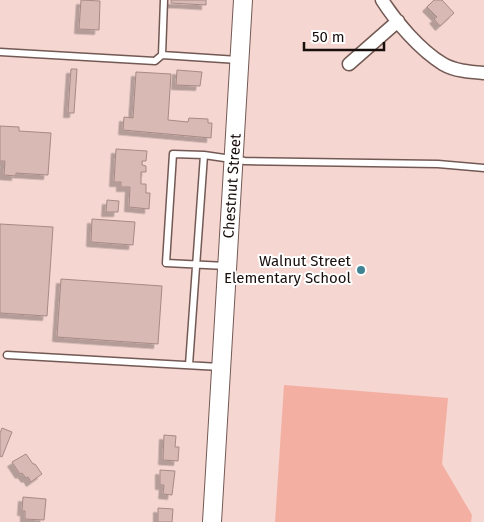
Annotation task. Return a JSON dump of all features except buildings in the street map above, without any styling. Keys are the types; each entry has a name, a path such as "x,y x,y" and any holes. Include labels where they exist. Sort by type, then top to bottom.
{"street":[{"name":"Chestnut Street","path":"212,522 243,0"},
{"path":"382,0 409,36 443,64 467,72 484,74"},
{"path":"349,64 398,21"}],"lane":[{"path":"162,56 164,0"},
{"path":"0,52 155,61 162,56 240,60"},
{"path":"226,266 166,263 173,154 204,155 245,161 438,164 484,168"},
{"path":"189,365 204,155"},
{"path":"7,355 221,367"}],"shaded area":[{"path":"284,385 448,398 442,464 472,515 471,522 275,522"}],"place":[{"name":"Walnut Street Elementary School","path":"361,270"}]}
